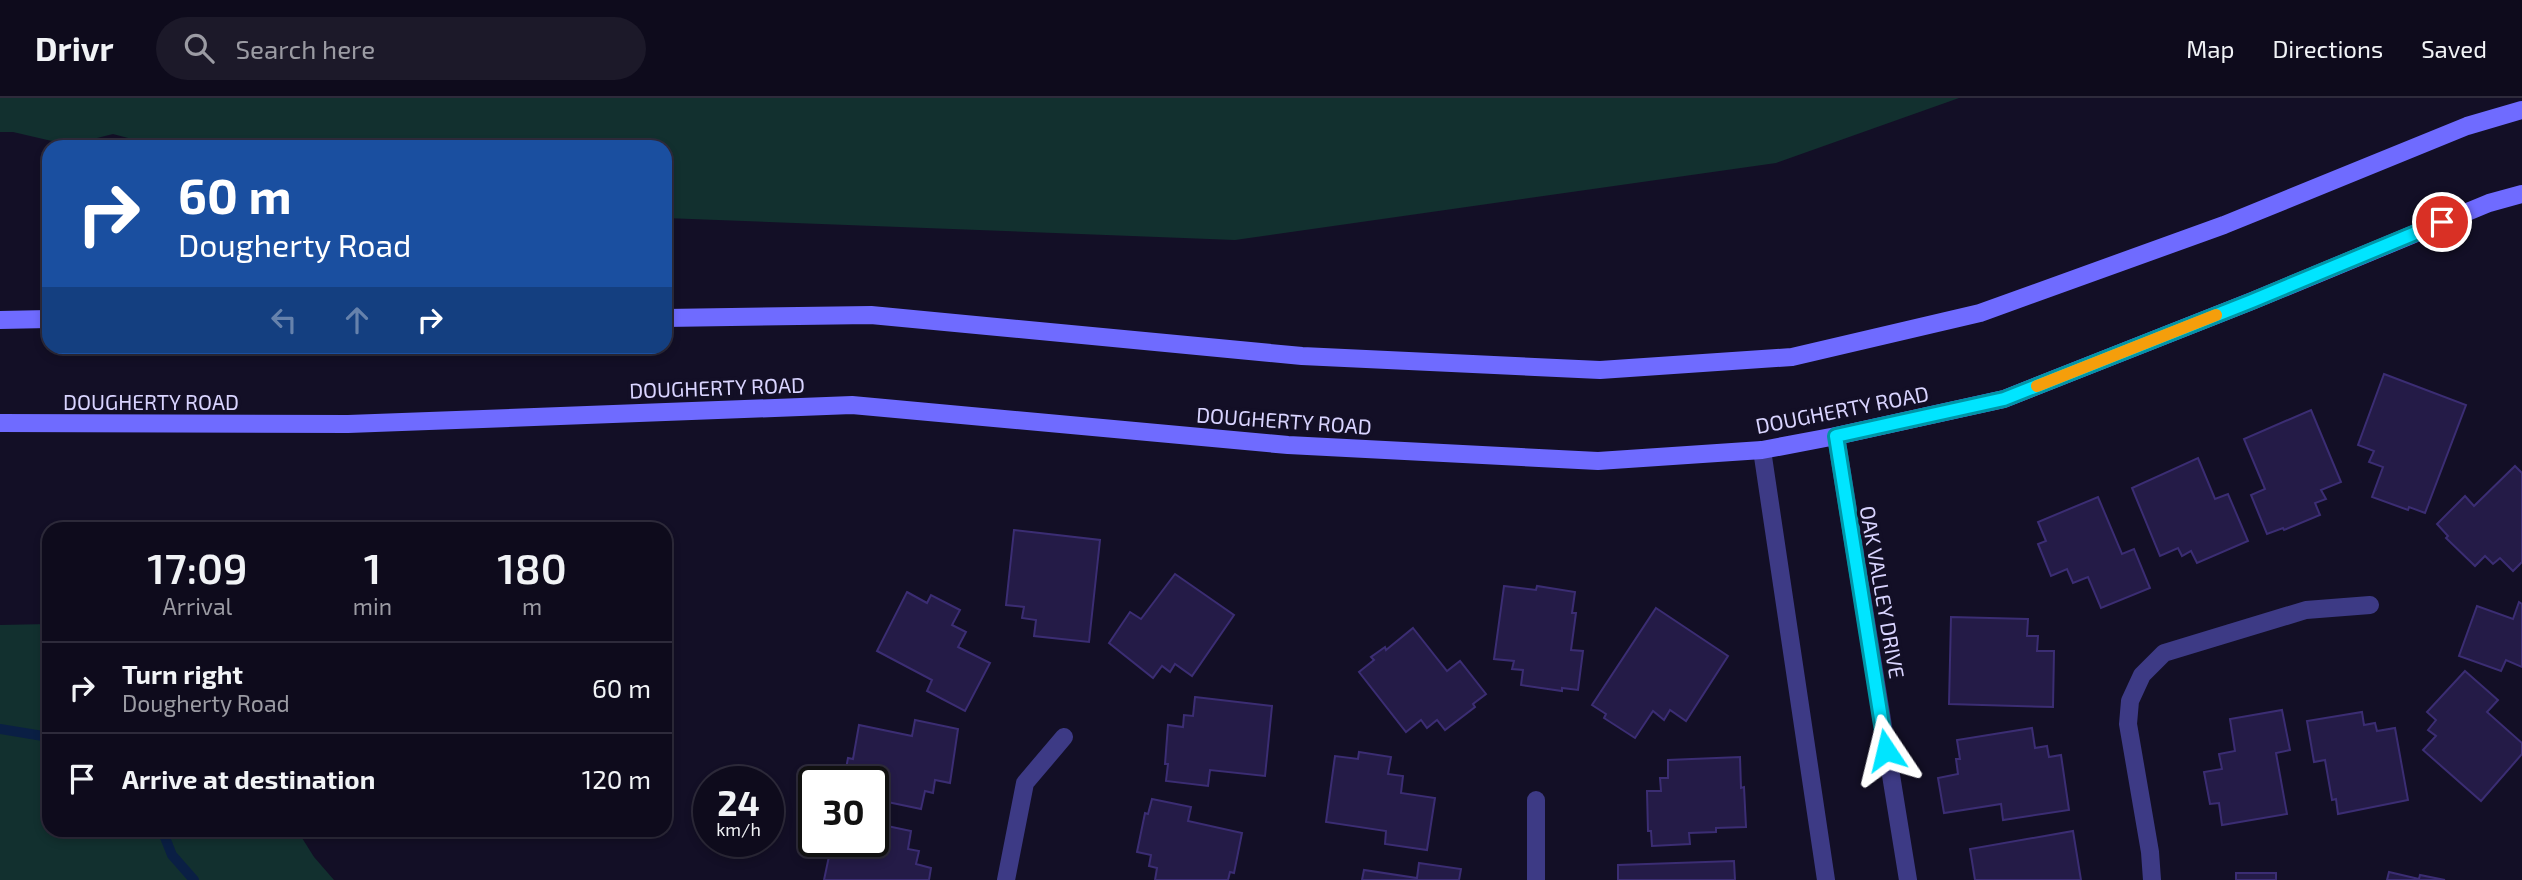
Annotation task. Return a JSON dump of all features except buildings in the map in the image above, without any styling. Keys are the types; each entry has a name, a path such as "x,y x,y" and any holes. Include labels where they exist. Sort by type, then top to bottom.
{"main road":[{"path":"672,317 871,315 1302,356 1600,370 1792,357 1980,313 2224,225 2467,126 2522,110"},
{"name":"DOUGHERTY ROAD","path":"0,423 348,424 852,405 1288,445 1598,461 1762,450 2004,399 2489,203 2522,194"},
{"path":"0,320 42,319"}],"street":[{"name":"OAK VALLEY DRIVE","path":"1836,436 1908,880"},
{"path":"1762,450 1826,880"},
{"path":"2152,880 2150,852 2128,724 2130,701 2141,675 2164,653 2177,649 2306,610 2370,605"},
{"path":"1006,880 1025,783 1064,737"},
{"path":"1536,800 1536,880"}],"green space":[{"path":"0,98 1959,98 1776,163 1235,240 672,218 672,140 136,140 113,134 89,140 47,140 13,132 0,132"},
{"path":"42,624 42,837 301,837 334,880 0,880 0,625"}],"waterway":[{"path":"0,729 42,736"},
{"path":"165,837 172,855 194,880"}],"slow traffic":[{"path":"2037,386 2216,315"}],"route":[{"path":"1886,750 1836,436 2004,399 2442,222"}]}
